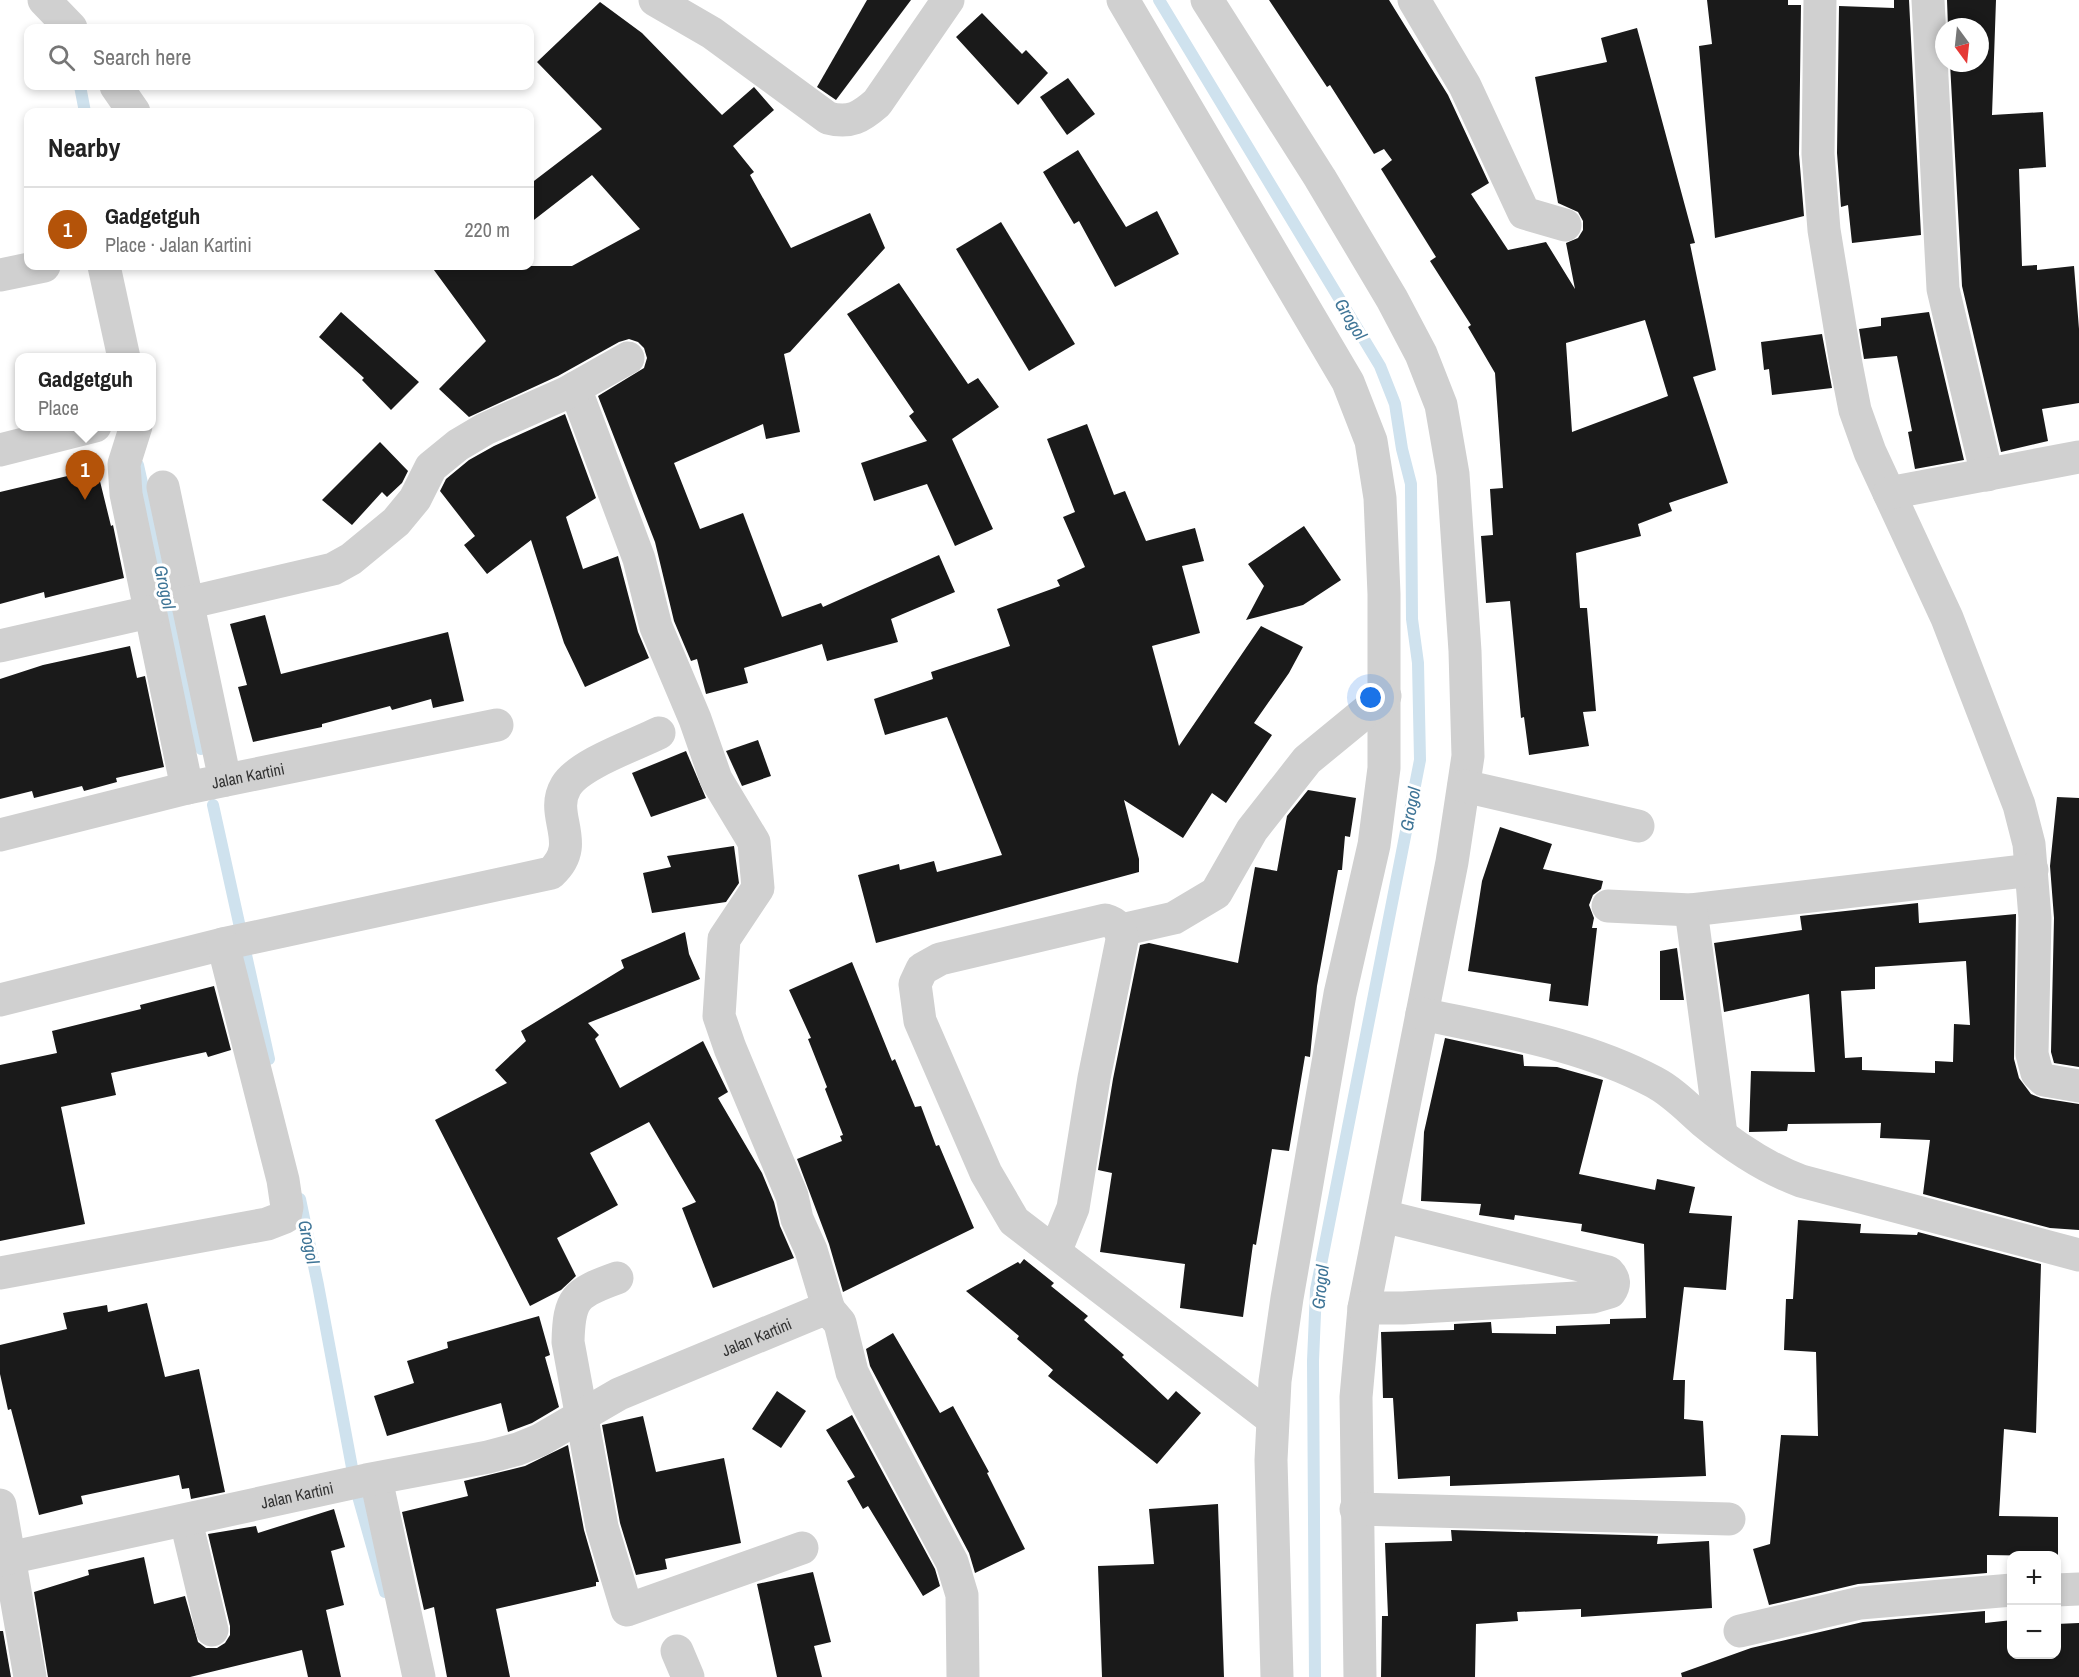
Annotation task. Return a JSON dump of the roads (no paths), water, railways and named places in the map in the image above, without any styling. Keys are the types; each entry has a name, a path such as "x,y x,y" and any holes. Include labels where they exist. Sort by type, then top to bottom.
{"street":[{"path":"44,0 67,24"},
{"path":"655,0 712,33 828,118 845,123 862,116 877,103 948,0"},
{"path":"1123,0 1204,142 1329,347 1362,414 1371,441 1380,498 1385,696 1384,768 1379,814 1361,915 1340,994 1287,1298 1271,1418 1277,1677"},
{"path":"1207,0 1392,299 1434,382 1441,405 1453,474 1465,651 1468,756 1422,1014 1364,1308 1356,1397 1360,1677"},
{"path":"1414,0 1465,86 1523,212 1565,225"},
{"path":"1820,0 1818,154 1828,258 1855,410 1870,452 1947,618 2019,805 2029,844 2035,918 2032,1054 2034,1065 2044,1080 2079,1086"},
{"path":"1928,0 1943,288 1987,475"},
{"path":"119,90 131,108"},
{"path":"0,275 24,270"},
{"path":"105,270 123,353"},
{"path":"187,603 333,569 351,559 408,509 431,467 450,451 484,429 575,388 628,358"},
{"path":"575,388 639,559 656,627 695,719 716,779 754,842 758,888 724,939 719,1016 729,1048 792,1196 797,1219 811,1250 832,1313 845,1337 852,1372 951,1562 962,1595 963,1677"},
{"path":"0,450 75,431"},
{"path":"134,431 124,464 124,477 149,612 187,788"},
{"path":"1889,493 2079,457"},
{"path":"163,487 225,780"},
{"path":"0,646 149,612"},
{"path":"1121,930 1174,918 1216,893 1252,830 1307,760 1385,696"},
{"name":"Jalan Kartini","path":"0,835 187,788 497,725"},
{"path":"0,999 238,941 551,873 563,862 567,844 561,804 565,787 579,772 659,733"},
{"path":"1464,786 1638,826"},
{"path":"1608,906 1691,910 2032,870"},
{"path":"1691,910 1721,1134"},
{"path":"1055,1252 1073,1208 1094,1078 1122,940 1121,930 1114,923 1105,920 940,959 922,969 915,984 915,1002 929,1047 986,1173 1014,1221 1271,1418"},
{"path":"0,1273 267,1224 285,1217 287,1207 283,1180 238,941"},
{"path":"1422,1014 1526,1036 1594,1056 1656,1083 1721,1134 1778,1173 2079,1255"},
{"path":"1364,1308 1403,1308 1593,1297 1610,1292 1614,1285 1613,1277 1608,1272 1414,1221 1383,1216"},
{"path":"617,1278 592,1287 576,1299 568,1314 568,1342 579,1417 602,1527 627,1610 802,1548"},
{"name":"Jalan Kartini","path":"5,1559 518,1449 540,1440 620,1394 812,1314 832,1313"},
{"path":"360,1483 419,1677"},
{"path":"0,1505 5,1559 30,1677"},
{"path":"1356,1509 1729,1519"},
{"path":"186,1521 212,1630"},
{"path":"2061,1590 2079,1589"},
{"path":"1740,1631 1860,1603 2007,1590"}],"waterway":[{"name":"Grogol","path":"1159,0 1380,366 1395,404 1402,449 1411,484 1412,619 1418,663 1420,760 1316,1290 1313,1361 1315,1677"},
{"name":"Grogol","path":"81,90 84,108"},
{"name":"Grogol","path":"138,465 201,749"},
{"name":"Grogol","path":"213,805 269,1059"},
{"name":"Grogol","path":"300,1199 356,1489 385,1592"}],"place":[{"name":"Gadgetguh","path":"85,500"}]}
